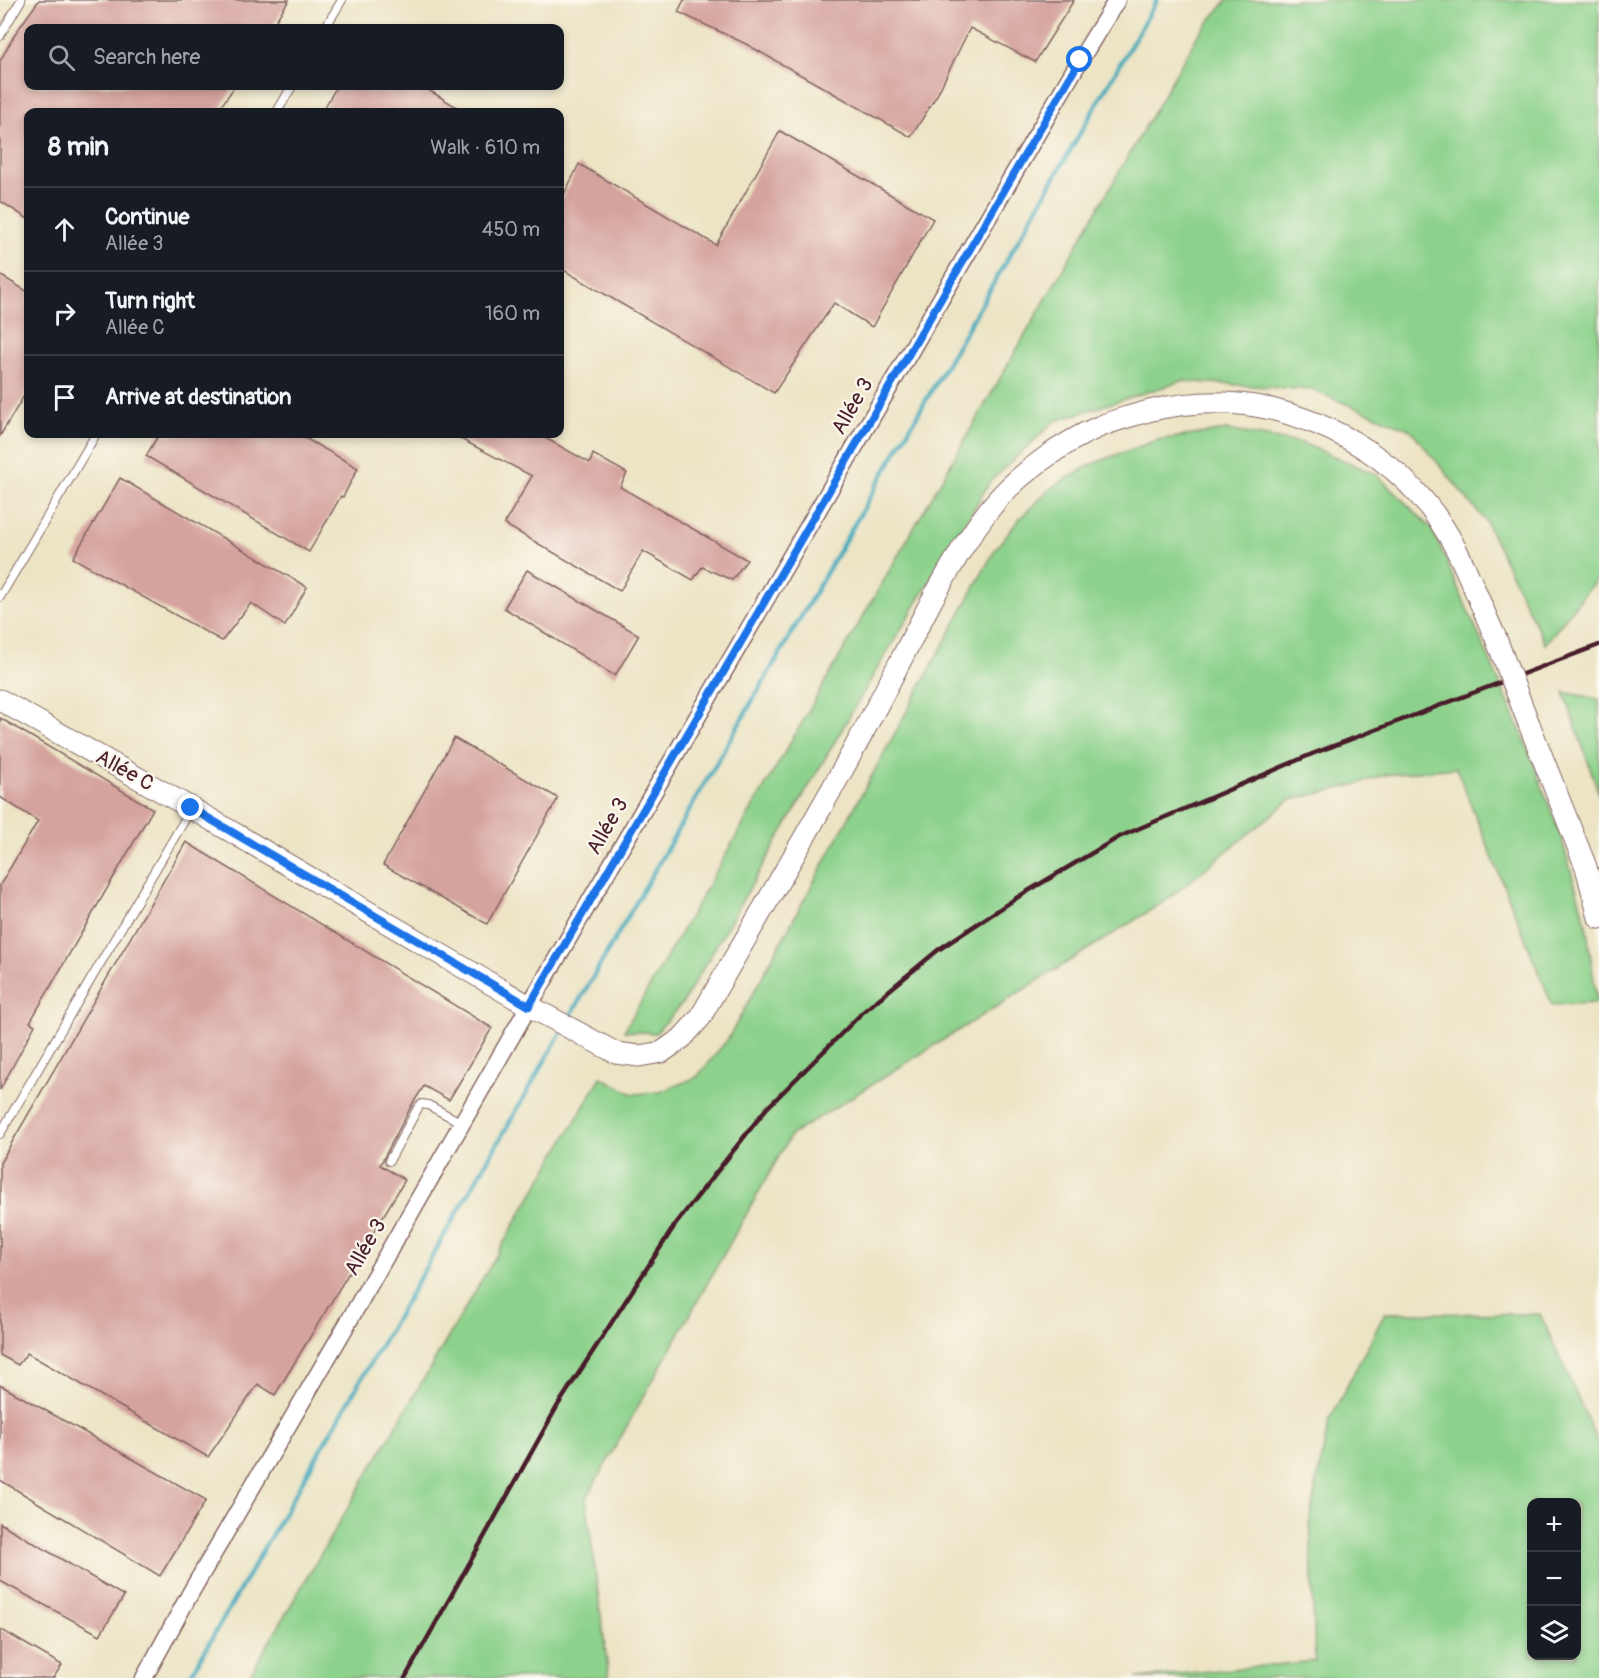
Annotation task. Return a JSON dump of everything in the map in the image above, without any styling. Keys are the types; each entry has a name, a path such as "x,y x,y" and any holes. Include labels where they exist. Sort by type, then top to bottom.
{"street":[{"name":"Allée 3","path":"144,1678 191,1592 462,1123 534,1009 1080,60 1117,0"},
{"name":"Allée C","path":"0,700 191,808 534,1009 616,1053 639,1056 662,1052 682,1038 700,1018 854,749 920,623 960,553 992,505 1019,479 1058,448 1101,426 1151,410 1204,402 1254,405 1298,415 1338,433 1373,453 1409,482 1436,516 1456,550 1495,636 1586,867 1599,918"}],"lane":[{"path":"0,36 21,0"},
{"path":"327,24 342,0"},
{"path":"279,108 290,90"},
{"path":"0,597 94,438"},
{"path":"0,1134 191,808"},
{"path":"388,1161 422,1104 462,1123"}],"green space":[{"path":"1227,0 1599,0 1599,576 1545,644 1486,522 1411,430 1312,390 1182,381 1055,421 990,482 880,664 684,1001 656,1033 624,1031 1198,35"},
{"path":"1227,430 1302,443 1376,474 1432,529 1523,736 1562,840 1586,923 1597,1003 1552,1005 1456,768 1385,775 1347,787 1290,800 1167,900 791,1135 586,1499 609,1678 248,1678 601,1077 633,1094 660,1092 697,1077 728,1039 996,548 1022,516 1052,487 1092,464 1157,440"},
{"path":"1564,692 1599,699 1599,794"},
{"path":"1385,1313 1540,1314 1599,1445 1599,1678 1136,1678 1315,1661 1310,1517 1329,1421"}],"building":[{"path":"39,0 289,0 274,24 24,24 24,90 232,90 220,108 24,108 24,216 0,201 0,61 17,31"},
{"path":"684,0 1074,0 1035,62 970,28 937,95 911,137 746,44 678,12"},
{"path":"335,90 429,90 458,108 324,108"},
{"path":"780,131 933,219 872,327 834,303 774,393 564,270 564,195 579,164 716,245"},
{"path":"0,275 24,290 24,396 0,436"},
{"path":"157,438 305,438 358,468 309,552 146,456"},
{"path":"459,438 545,438 590,463 593,454 627,473 620,487 747,560 732,580 702,567 693,580 643,551 620,591 504,524 532,476"},
{"path":"120,478 307,587 285,626 251,603 222,641 73,558"},
{"path":"527,570 639,635 615,676 504,608"},
{"path":"0,718 153,809 30,1022 35,1025 0,1090 0,885 38,821 0,797"},
{"path":"454,738 558,798 487,924 383,865"},
{"path":"186,842 492,1028 449,1100 424,1086 380,1165 405,1180 275,1395 258,1384 208,1457 27,1353 18,1365 0,1355 0,1163"},
{"path":"0,1385 206,1500 160,1576 0,1480"},
{"path":"0,1523 124,1596 100,1635 0,1581"},
{"path":"0,1629 62,1665 53,1678 0,1678"}],"waterway":[{"path":"567,1022 1157,0"},
{"path":"189,1678 562,1031"}],"railway":[{"path":"405,1678 558,1405 675,1225 766,1109 863,1012 938,950 1018,897 1119,837 1312,754 1599,645"}],"route":[{"path":"191,808 529,1006 1080,60"}]}
